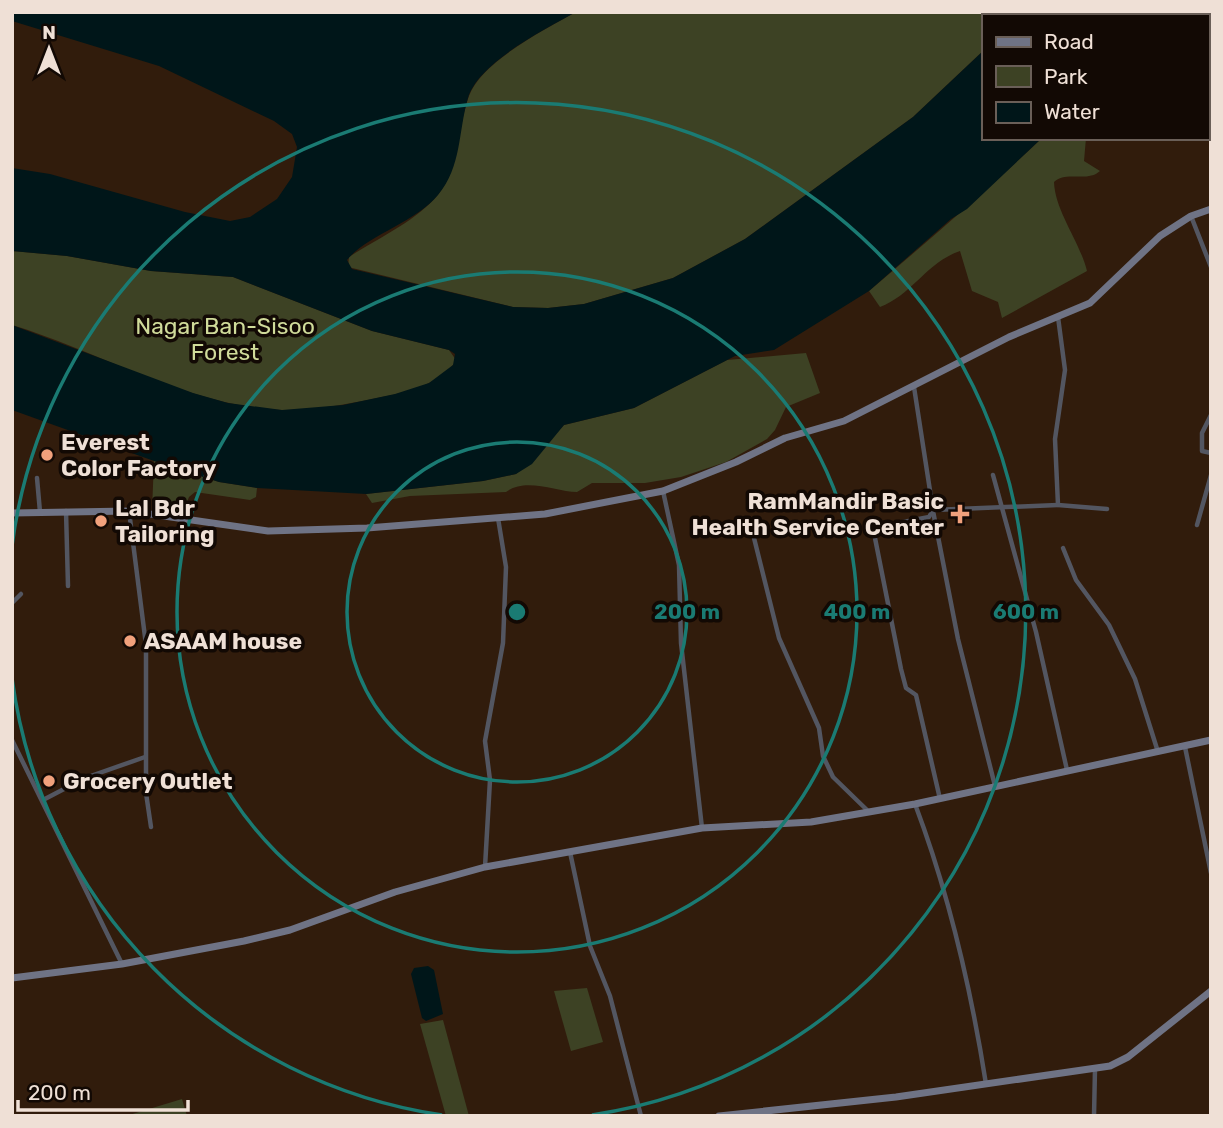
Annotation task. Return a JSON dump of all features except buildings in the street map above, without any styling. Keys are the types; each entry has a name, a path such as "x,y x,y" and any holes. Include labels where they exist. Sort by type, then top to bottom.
{"street":[{"path":"12,513 129,511 268,531 367,528 545,514 663,491 736,462 785,438 844,421 1009,337 1099,297 1142,251 1191,216 1211,209"},
{"path":"1191,216 1211,267"},
{"path":"1058,317 1065,370 1055,439 1058,505"},
{"path":"914,387 933,510 958,639 995,786"},
{"path":"1211,415 1202,433 1202,451 1211,453"},
{"path":"993,475 1067,770"},
{"path":"1197,525 1211,475"},
{"path":"37,478 40,512"},
{"path":"663,491 679,565 681,643 702,828"},
{"path":"933,510 1058,505 1107,509"},
{"path":"66,510 68,586"},
{"path":"933,510 929,517 873,527 901,669 906,688 916,695 940,799"},
{"path":"129,511 146,645 145,757 151,827"},
{"path":"485,867 490,780 485,741 503,643 506,567 498,518"},
{"path":"754,538 779,638 819,728 823,756 833,776 867,810"},
{"path":"1063,548 1076,580 1109,625 1125,658 1158,752"},
{"path":"12,603 21,594"},
{"path":"12,740 122,964"},
{"path":"12,978 122,964 289,930 386,895 485,867 702,828 811,822 867,810 915,804 1211,740"},
{"path":"1185,746 1211,873"},
{"path":"43,800 85,778 145,757"},
{"path":"915,804 933,850 950,912 977,1030 986,1084"},
{"path":"570,851 590,946 610,996 640,1116"},
{"path":"719,1116 773,1113 1095,1069 1119,1063 1211,991"},
{"path":"1094,1116 1095,1069"}],"green space":[{"path":"576,12 1028,12 982,14 982,52 913,117 745,239 673,278 584,304 548,308 513,307 348,267 349,257 410,220 440,192 452,170 465,108 476,83 500,59"},
{"path":"1040,140 1086,140 1084,161 1100,171 1089,176 1064,177 1054,182 1063,215 1087,271 1002,318 998,302 972,291 960,251 938,263 901,295 880,307 869,291"},
{"name":"Nagar Ban-Sisoo Forest","path":"12,251 67,256 151,271 233,277 372,331 449,350 456,360 436,380 416,388 334,406 281,410 212,399 12,325"},
{"path":"806,353 820,393 786,407 775,430 767,439 726,462 681,477 645,483 592,483 577,492 532,485 506,492 410,496 372,503 366,494 483,481 516,474 564,425 634,408 727,360"},
{"path":"154,461 219,482 257,488 256,497 250,500 195,492 189,497 182,515 152,510"},
{"path":"587,988 603,1042 571,1051 554,991"},
{"path":"443,1020 469,1116 446,1116 420,1024"},
{"path":"182,1099 187,1116 126,1116"}],"water":[{"path":"12,12 576,12 514,48 485,72 468,98 455,161 446,184 438,195 417,213 366,243 347,260 352,269 513,307 548,308 584,304 673,278 745,239 913,117 982,52 982,140 1040,140 967,209 951,219 869,291 774,350 735,356 634,408 564,425 532,464 516,474 483,481 366,494 257,488 219,482 12,410 12,325 193,393 228,403 282,410 343,405 395,394 429,383 453,365 455,354 449,350 372,331 233,277 151,271 67,256 12,251 12,168 50,174 185,212 230,221 250,217 277,199 292,177 297,147 292,134 274,121 159,66 12,21"},
{"path":"1211,12 1211,24 1209,25 1209,14 1026,14"},
{"path":"428,966 434,970 443,1014 426,1021 422,1018 411,974 414,968"}],"place":[{"name":"Everest Color Factory","path":"47,455"},
{"name":"RamMandir Basic Health Service Center","path":"960,514"},
{"name":"Lal Bdr Tailoring","path":"101,521"},
{"name":"ASAAM house","path":"130,641"},
{"name":"Grocery Outlet","path":"49,781"}]}
